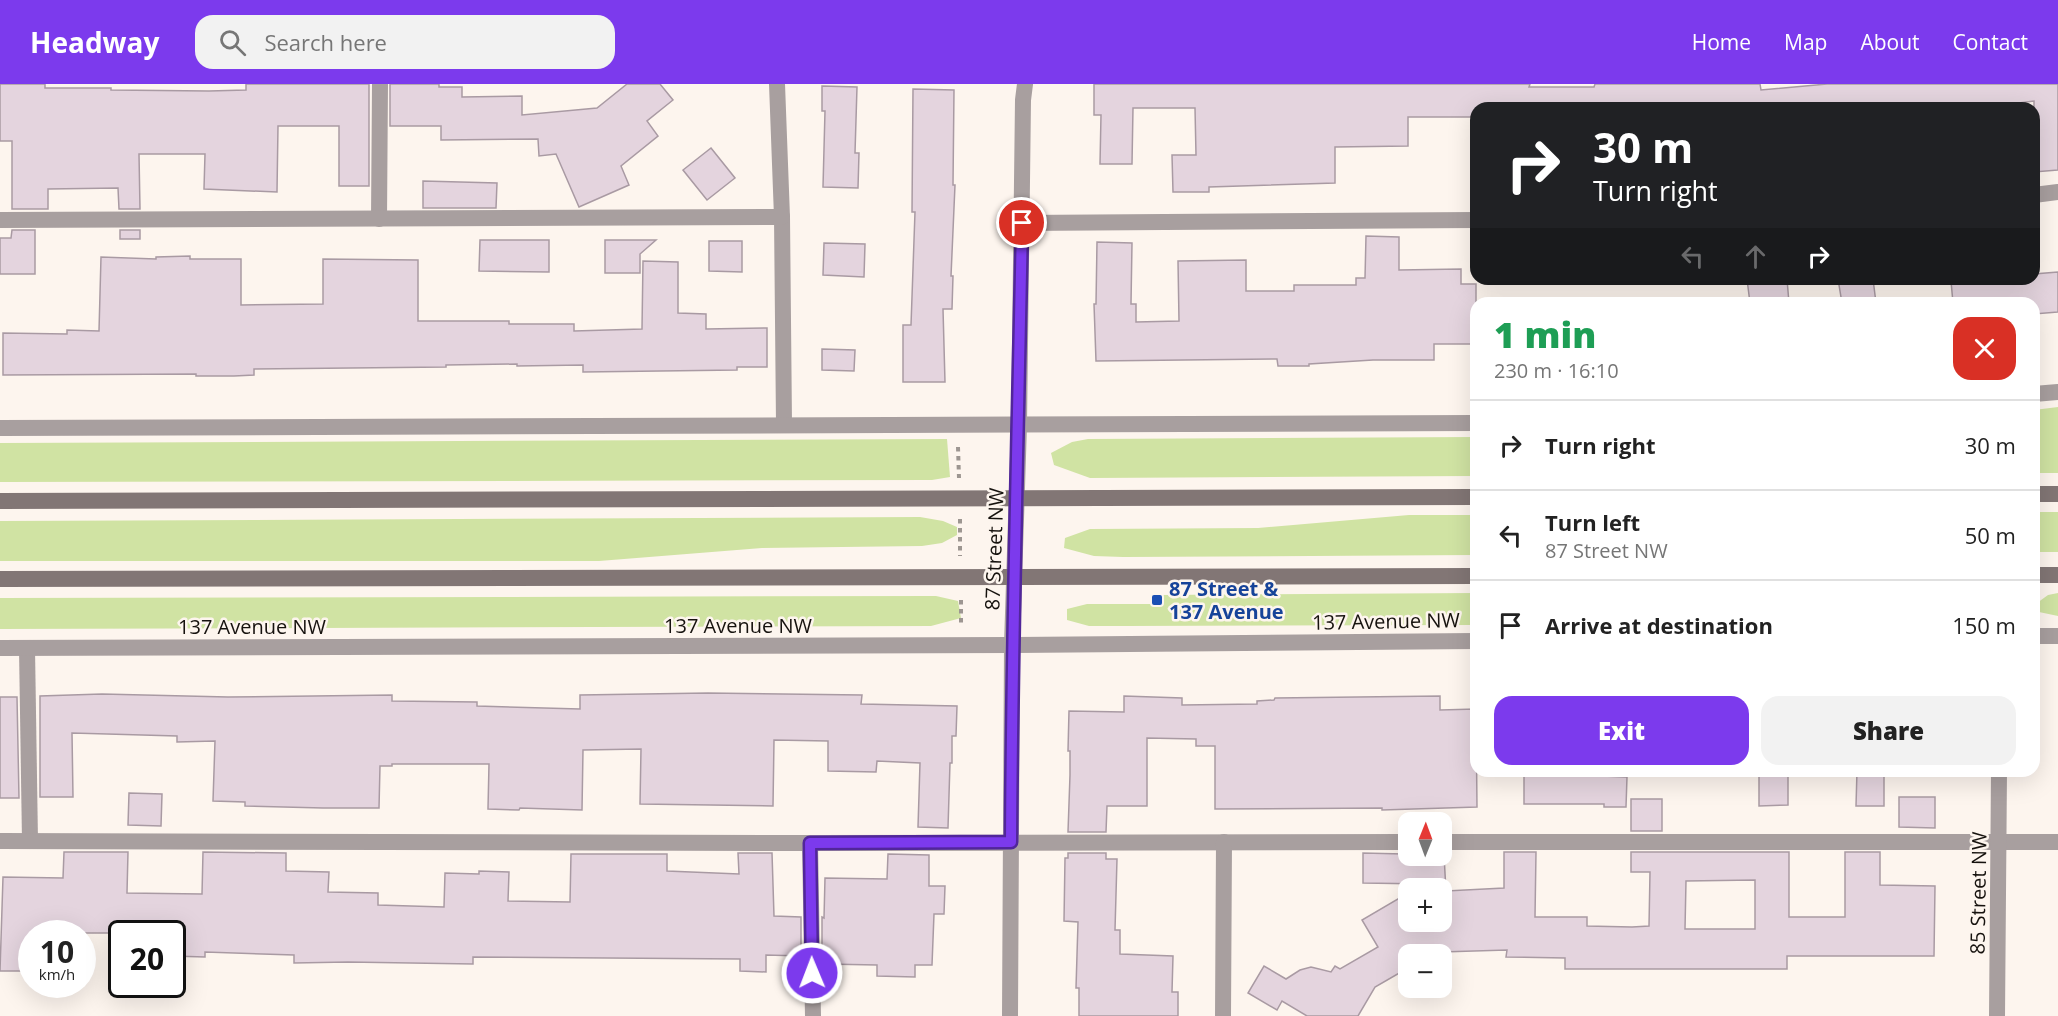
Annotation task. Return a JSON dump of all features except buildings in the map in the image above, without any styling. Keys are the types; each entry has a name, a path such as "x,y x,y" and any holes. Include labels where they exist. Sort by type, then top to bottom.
{"main road":[{"path":"2040,494 2058,494"},
{"path":"0,501 1470,497"},
{"path":"2040,576 2058,575"},
{"path":"0,579 1470,576"}],"street":[{"path":"379,219 380,84"},
{"path":"777,84 782,217 784,424"},
{"name":"87 Street NW","path":"1010,1016 1012,645 1019,425 1023,100 1026,84"},
{"path":"2040,194 2058,192"},
{"path":"0,220 782,217"},
{"path":"1022,223 1470,220"},
{"path":"2040,394 2058,392"},
{"path":"0,428 1470,423"},
{"path":"2040,636 2058,636"},
{"name":"137 Avenue NW","path":"0,648 1470,641"},
{"path":"27,648 30,841"},
{"name":"85 Street NW","path":"1997,1016 1999,777"},
{"path":"0,841 1398,842"},
{"path":"1223,1016 1224,842"},
{"path":"1452,842 2058,842"},
{"path":"810,843 813,1016"}],"path":[{"path":"958,425 961,645"}],"green space":[{"path":"2058,407 2058,473 2040,473 2040,409"},
{"path":"1470,437 1470,476 1090,478 1054,465 1051,453 1072,442 1088,439"},
{"path":"947,439 950,477 932,480 0,482 0,443"},
{"path":"2040,512 2058,512 2058,552 2040,552"},
{"path":"1409,515 1470,515 1470,555 1123,557 1094,556 1064,548 1065,538 1090,529 1258,528"},
{"path":"920,517 943,521 957,527 957,535 942,543 922,546 762,548 599,561 0,561 0,521"},
{"path":"1470,593 1470,625 1089,626 1067,620 1067,609 1087,604 1156,604 1157,595"},
{"path":"2058,593 2058,616 2040,612 2040,601 2048,595"},
{"path":"936,596 958,601 961,618 931,626 0,629 0,598"}],"place":[{"name":"87 Street & 137 Avenue","path":"1157,600"}],"route":[{"path":"812,973 810,843 1011,842 1012,645 1022,223"}]}
